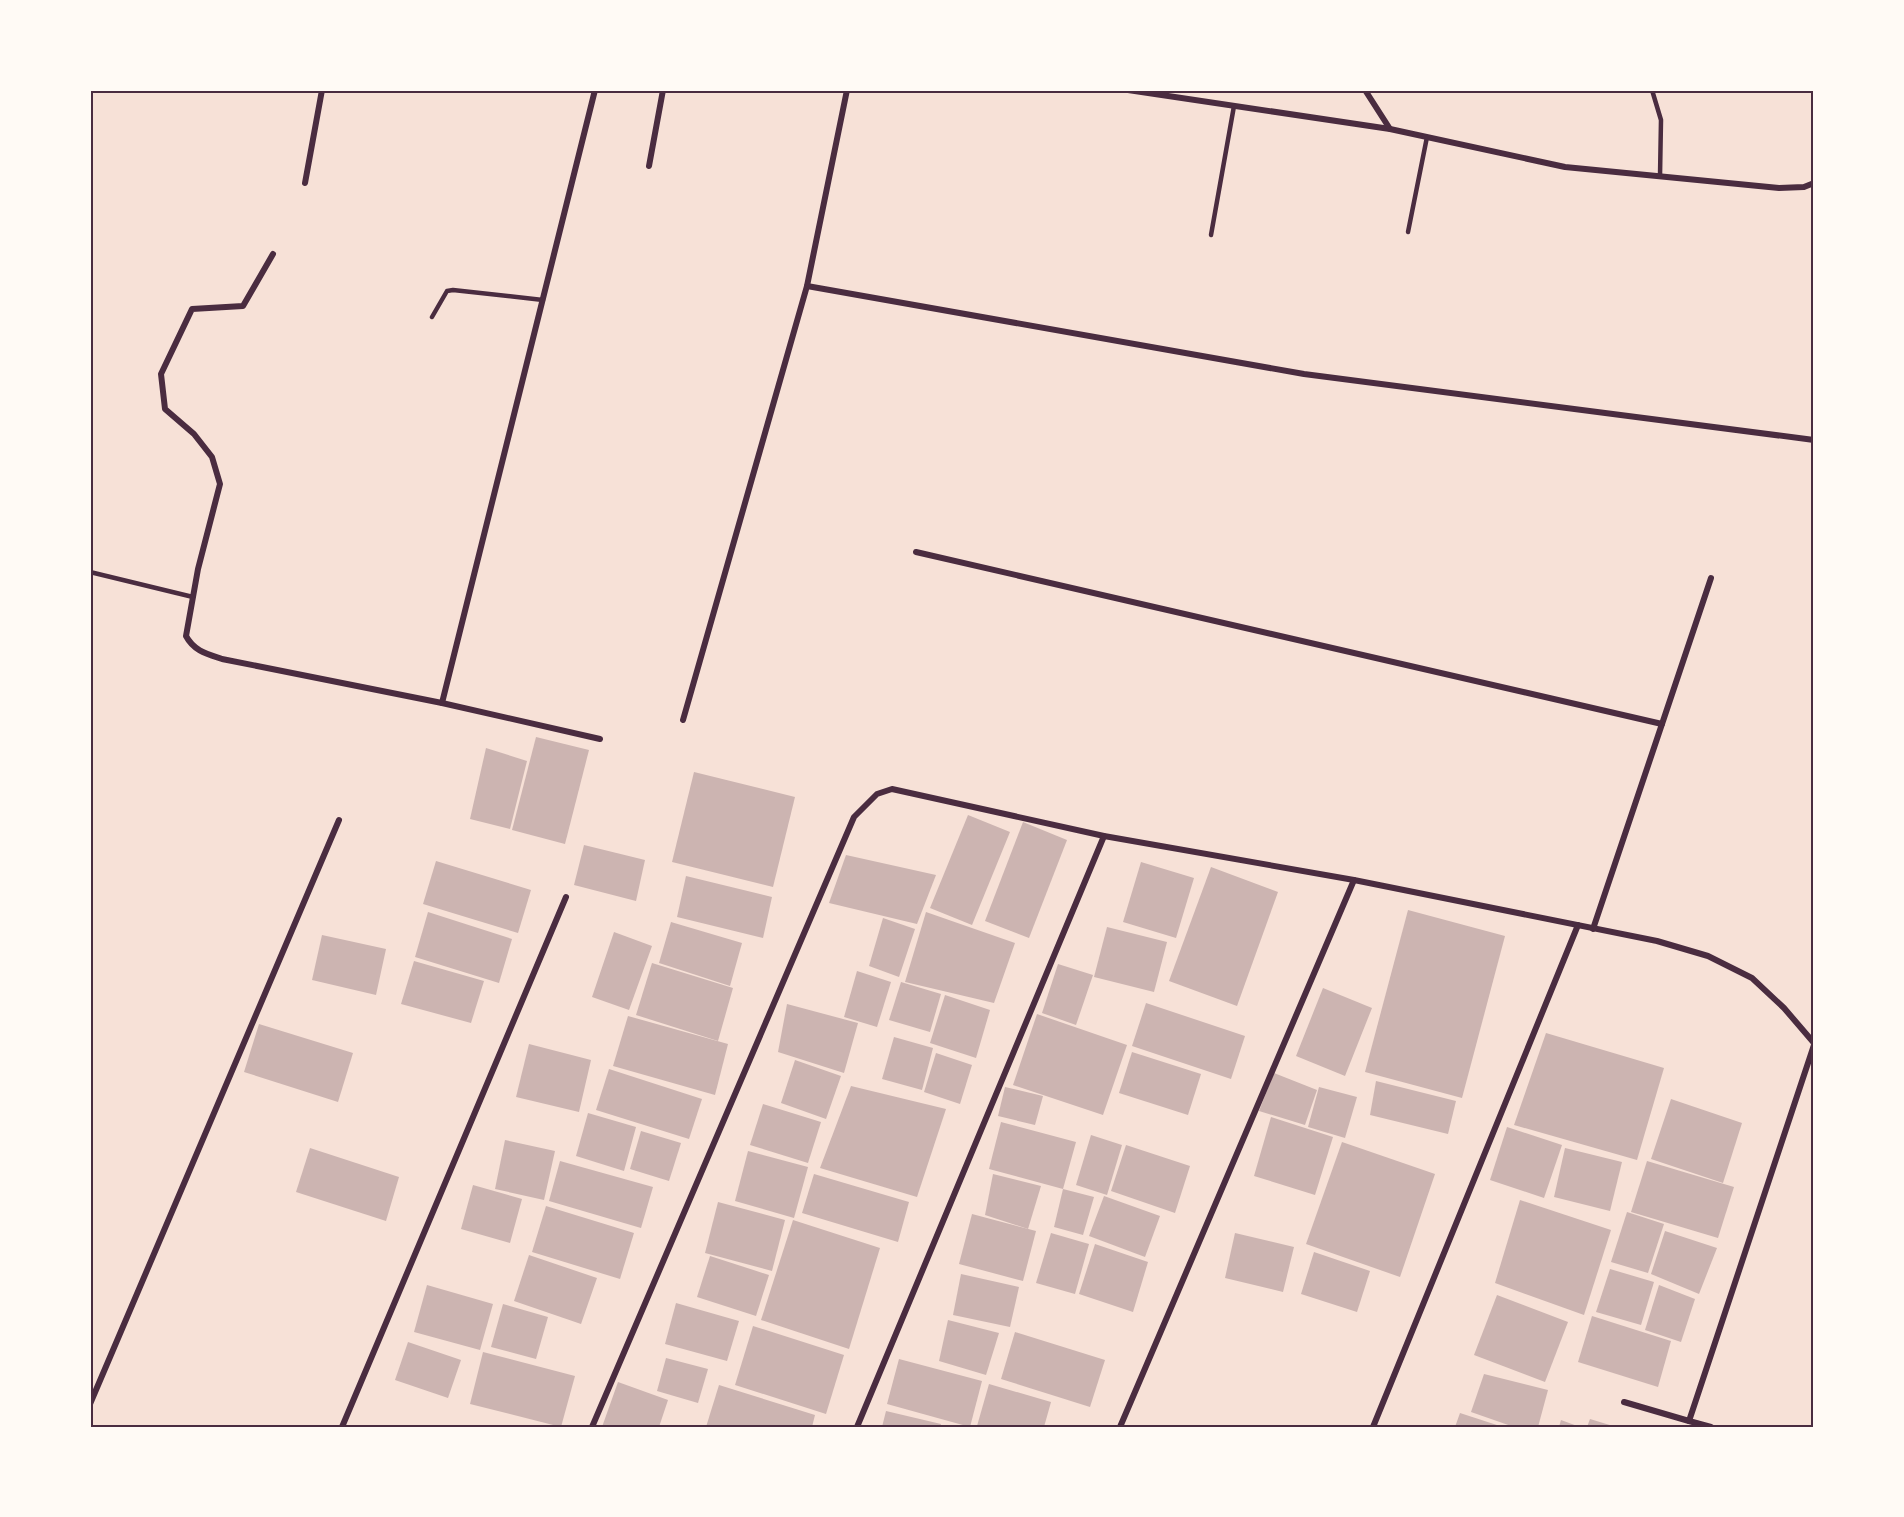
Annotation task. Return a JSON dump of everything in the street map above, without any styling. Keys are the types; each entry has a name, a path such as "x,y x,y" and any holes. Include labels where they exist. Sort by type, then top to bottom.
{"street":[{"path":"305,183 322,90"},
{"path":"442,703 595,90"},
{"path":"649,166 663,90"},
{"path":"683,720 807,286 847,90"},
{"path":"1128,90 1390,129 1565,167 1779,188 1804,187 1814,183"},
{"path":"1365,90 1390,129"},
{"path":"273,254 243,306 192,309 161,374 165,409 194,434 212,457 220,484 193,597 186,636 190,644 201,652 222,659 442,703 600,739"},
{"path":"807,286 1304,374 1814,440"},
{"path":"916,552 1662,724"},
{"path":"1593,929 1711,578"},
{"path":"592,1427 854,817 877,794 892,789 1104,836 1354,880 1657,941 1708,956 1752,978 1784,1008 1814,1044 1689,1421"},
{"path":"90,1404 339,820"},
{"path":"857,1427 1104,836"},
{"path":"1120,1427 1354,880"},
{"path":"342,1427 566,897"},
{"path":"1373,1427 1578,925"},
{"path":"1624,1402 1711,1427"}],"lane":[{"path":"1652,90 1661,120 1660,176"},
{"path":"1211,235 1234,106"},
{"path":"1408,232 1427,137"},
{"path":"432,317 447,291 453,290 543,300"},
{"path":"90,572 193,597"}],"building":[{"path":"536,737 589,750 565,844 512,830"},
{"path":"486,748 527,761 510,829 470,819"},
{"path":"694,772 795,797 773,887 672,862"},
{"path":"968,815 1010,832 972,925 930,908"},
{"path":"1023,822 1067,840 1029,938 985,921"},
{"path":"584,845 645,860 636,901 574,885"},
{"path":"846,855 936,875 917,924 829,903"},
{"path":"436,861 531,890 518,933 423,904"},
{"path":"1141,862 1194,878 1176,938 1123,922"},
{"path":"1211,867 1278,892 1237,1006 1169,981"},
{"path":"686,876 772,897 763,938 677,917"},
{"path":"1408,910 1505,936 1462,1098 1365,1072"},
{"path":"428,912 512,939 499,983 415,957"},
{"path":"926,912 1015,943 994,1003 905,982"},
{"path":"883,918 915,929 899,977 869,966"},
{"path":"671,922 742,943 730,986 659,963"},
{"path":"1107,927 1167,942 1154,992 1094,977"},
{"path":"614,932 652,946 629,1010 592,997"},
{"path":"322,935 386,949 376,995 312,980"},
{"path":"414,961 484,981 471,1023 401,1004"},
{"path":"652,963 733,988 718,1041 636,1015"},
{"path":"1058,964 1093,975 1076,1025 1042,1013"},
{"path":"857,971 891,982 877,1027 844,1017"},
{"path":"901,982 941,994 930,1032 889,1020"},
{"path":"1323,988 1372,1008 1345,1076 1296,1056"},
{"path":"945,995 990,1010 976,1058 930,1043"},
{"path":"1146,1003 1245,1036 1231,1079 1132,1046"},
{"path":"787,1004 858,1023 844,1073 778,1052"},
{"path":"1037,1014 1127,1045 1103,1115 1013,1085"},
{"path":"628,1016 728,1044 715,1095 613,1066"},
{"path":"259,1024 353,1053 338,1102 244,1072"},
{"path":"1546,1033 1664,1068 1637,1160 1514,1125"},
{"path":"894,1037 933,1048 922,1090 882,1079"},
{"path":"529,1044 591,1060 579,1112 516,1097"},
{"path":"1132,1052 1201,1074 1188,1115 1119,1093"},
{"path":"936,1053 972,1065 960,1104 924,1092"},
{"path":"795,1060 841,1076 826,1119 781,1103"},
{"path":"609,1069 702,1099 689,1139 596,1110"},
{"path":"1274,1073 1317,1090 1305,1125 1259,1111"},
{"path":"1376,1081 1456,1101 1448,1134 1370,1115"},
{"path":"851,1086 946,1109 917,1197 820,1168"},
{"path":"1005,1087 1043,1096 1035,1125 998,1116"},
{"path":"1319,1087 1357,1097 1345,1138 1308,1127"},
{"path":"1671,1099 1742,1123 1723,1183 1651,1159"},
{"path":"763,1104 821,1122 808,1163 750,1145"},
{"path":"588,1113 636,1127 624,1171 576,1156"},
{"path":"1271,1117 1333,1137 1315,1195 1254,1176"},
{"path":"1001,1122 1076,1142 1063,1189 989,1169"},
{"path":"1507,1127 1562,1145 1544,1198 1490,1180"},
{"path":"641,1131 681,1143 669,1181 630,1169"},
{"path":"1091,1135 1122,1145 1107,1195 1076,1185"},
{"path":"505,1140 555,1151 544,1200 495,1189"},
{"path":"1342,1142 1435,1174 1400,1277 1306,1244"},
{"path":"1126,1145 1190,1166 1175,1213 1111,1191"},
{"path":"310,1148 399,1177 386,1221 296,1192"},
{"path":"1565,1148 1622,1162 1610,1211 1554,1197"},
{"path":"748,1151 808,1167 794,1218 735,1201"},
{"path":"560,1161 653,1187 641,1228 549,1201"},
{"path":"1647,1161 1734,1187 1718,1238 1631,1212"},
{"path":"814,1174 909,1202 898,1242 802,1213"},
{"path":"993,1174 1041,1186 1028,1229 985,1215"},
{"path":"473,1185 522,1199 510,1243 461,1229"},
{"path":"1063,1189 1094,1197 1083,1235 1054,1227"},
{"path":"1104,1196 1160,1216 1145,1257 1089,1236"},
{"path":"1520,1200 1611,1230 1584,1315 1495,1283"},
{"path":"718,1202 785,1220 772,1271 705,1253"},
{"path":"546,1206 634,1233 620,1279 532,1252"},
{"path":"1627,1212 1664,1224 1648,1273 1611,1262"},
{"path":"972,1214 1036,1231 1023,1281 959,1264"},
{"path":"793,1220 880,1248 849,1349 761,1320"},
{"path":"1665,1231 1717,1248 1699,1294 1651,1274"},
{"path":"1051,1233 1089,1244 1075,1294 1036,1283"},
{"path":"1235,1233 1294,1247 1283,1292 1225,1278"},
{"path":"1095,1244 1148,1262 1133,1312 1079,1294"},
{"path":"1314,1252 1370,1271 1357,1312 1301,1294"},
{"path":"529,1255 597,1278 581,1324 514,1301"},
{"path":"710,1256 769,1275 756,1316 697,1297"},
{"path":"1610,1269 1654,1282 1641,1325 1596,1312"},
{"path":"961,1274 1019,1287 1010,1327 953,1315"},
{"path":"427,1285 493,1304 480,1350 414,1332"},
{"path":"1659,1285 1695,1299 1681,1342 1645,1330"},
{"path":"1497,1295 1568,1322 1545,1382 1474,1355"},
{"path":"676,1303 739,1321 727,1361 665,1344"},
{"path":"503,1304 548,1317 536,1359 491,1347"},
{"path":"1592,1316 1671,1341 1658,1387 1578,1362"},
{"path":"948,1320 999,1333 986,1375 939,1361"},
{"path":"753,1326 844,1355 826,1414 735,1385"},
{"path":"1015,1332 1105,1360 1090,1407 1001,1379"},
{"path":"408,1342 461,1360 448,1398 395,1380"},
{"path":"483,1352 575,1376 561,1427 470,1404"},
{"path":"666,1358 708,1369 698,1403 657,1391"},
{"path":"899,1359 982,1381 970,1427 887,1404"},
{"path":"1484,1374 1548,1390 1538,1427 1514,1427 1471,1412"},
{"path":"618,1382 668,1400 659,1427 602,1427"},
{"path":"989,1384 1051,1402 1044,1427 977,1426"},
{"path":"719,1385 815,1415 812,1427 706,1427"},
{"path":"886,1411 941,1424 940,1427 882,1427"},
{"path":"1460,1413 1503,1427 1455,1427"},
{"path":"1590,1419 1613,1426 1613,1427 1587,1427"},
{"path":"1561,1420 1580,1427 1559,1427"}]}
